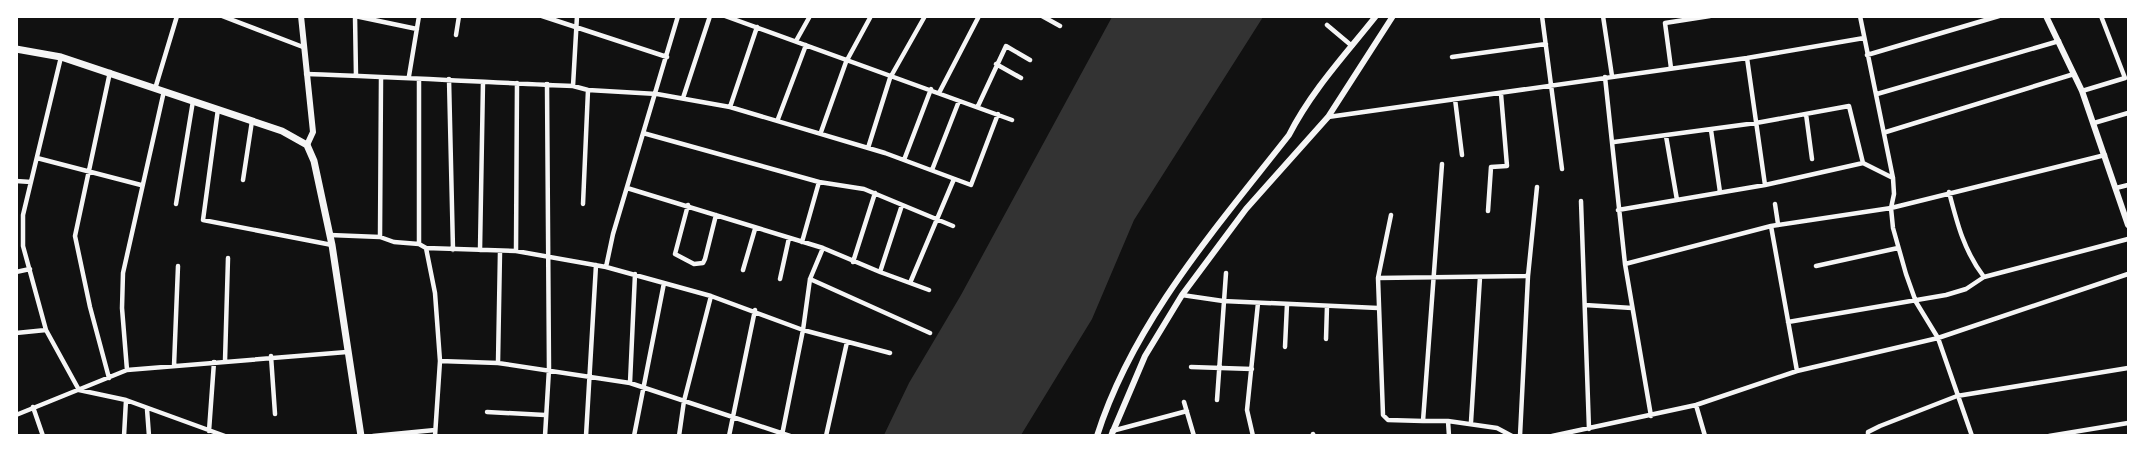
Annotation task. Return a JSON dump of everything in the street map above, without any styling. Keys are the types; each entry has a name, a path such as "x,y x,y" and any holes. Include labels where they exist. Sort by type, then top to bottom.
{"main road":[{"path":"16,49 61,57 110,72 282,131 307,145 314,161 332,245 361,435"}],"street":[{"path":"155,89 177,16"},
{"path":"222,16 234,18 303,47"},
{"path":"301,16 313,132 307,145"},
{"path":"356,76 355,16 417,29"},
{"path":"409,76 419,16"},
{"path":"456,36 459,16"},
{"path":"542,16 667,57"},
{"path":"573,86 578,16"},
{"path":"606,267 678,16"},
{"path":"683,98 710,16"},
{"path":"725,16 737,18 846,62 890,78 931,89 1012,120"},
{"path":"796,41 810,16"},
{"path":"821,132 846,62 871,16"},
{"path":"868,148 890,78 926,16"},
{"path":"939,93 979,16"},
{"path":"1041,16 1060,26"},
{"path":"1097,435 1123,373 1148,326 1237,202 1290,135 1303,107 1376,16"},
{"path":"1112,433 1145,356 1182,295 1246,210 1328,117 1394,16"},
{"path":"1542,16 1562,169"},
{"path":"1604,16 1612,76"},
{"path":"1664,16 1671,68"},
{"path":"1665,23 1710,16"},
{"path":"1860,16 1886,132 1893,178 1894,194 1891,208 1898,248 1916,302 1938,338 1972,435"},
{"path":"1867,55 1999,16"},
{"path":"2046,16 2082,91 2128,225"},
{"path":"2082,91 2127,77 2101,16"},
{"path":"1327,25 1352,46"},
{"path":"730,106 757,27"},
{"path":"1328,117 1747,58 1864,38"},
{"path":"1877,94 2059,41"},
{"path":"1452,57 1546,44"},
{"path":"778,119 806,45"},
{"path":"978,106 1006,45 1030,60"},
{"path":"61,57 23,215 23,246 46,330 79,390 126,400 225,435"},
{"path":"1747,58 1765,185"},
{"path":"996,64 1021,78"},
{"path":"109,378 80,267 75,236 110,72"},
{"path":"306,74 381,79 409,76 419,79 547,84 683,98 730,106 778,119 904,160 971,185 998,114"},
{"path":"1886,132 2074,74"},
{"path":"1605,77 1614,142 1618,210 1625,264 1651,416"},
{"path":"380,237 381,79"},
{"path":"419,79 419,244"},
{"path":"449,79 453,250"},
{"path":"480,250 483,82"},
{"path":"516,251 517,83"},
{"path":"545,435 549,369 547,84"},
{"path":"904,160 931,89"},
{"path":"582,204 588,90"},
{"path":"127,370 122,308 123,273 164,91"},
{"path":"1488,212 1491,167 1507,166 1501,94"},
{"path":"1455,99 1462,155"},
{"path":"176,204 193,101"},
{"path":"932,170 959,101"},
{"path":"1614,142 1711,130 1849,106 1863,163"},
{"path":"218,108 203,220 332,245"},
{"path":"2094,123 2128,112"},
{"path":"1806,114 1812,159"},
{"path":"243,180 252,122"},
{"path":"1711,130 1720,192"},
{"path":"643,133 819,182 874,193 953,226"},
{"path":"1666,136 1677,200"},
{"path":"1625,264 1771,226 1891,208 2105,155"},
{"path":"37,158 141,186"},
{"path":"1618,210 1765,185 1863,163 1893,178"},
{"path":"1423,421 1442,164"},
{"path":"910,283 954,179"},
{"path":"16,181 31,182"},
{"path":"802,242 819,182"},
{"path":"2116,188 2128,185"},
{"path":"1520,435 1528,276 1537,187"},
{"path":"627,188 823,248 852,262 929,290"},
{"path":"1949,192 1958,231 1970,260 1984,277"},
{"path":"852,262 874,193"},
{"path":"1581,201 1589,429"},
{"path":"1237,202 1246,210"},
{"path":"1775,204 1778,225"},
{"path":"880,272 902,205"},
{"path":"688,206 675,254 694,264 703,263 705,259 716,215"},
{"path":"16,215 23,215"},
{"path":"1391,215 1378,278 1383,415 1388,420 1471,422 1497,428 1512,435"},
{"path":"1771,226 1797,371"},
{"path":"743,270 755,228"},
{"path":"330,235 380,237 394,242 419,244 426,248 516,251 606,267 755,310 803,330 890,353"},
{"path":"780,279 789,238"},
{"path":"1788,322 1916,302 1960,291 1984,277 2128,239"},
{"path":"16,247 23,246"},
{"path":"373,435 435,433 440,361 435,293 426,248"},
{"path":"782,434 803,330 810,279 823,248"},
{"path":"1816,266 1898,248"},
{"path":"498,363 500,252"},
{"path":"225,361 228,258"},
{"path":"586,435 596,265"},
{"path":"174,366 178,266"},
{"path":"16,272 30,269"},
{"path":"1217,400 1222,301 1226,273"},
{"path":"630,383 635,274"},
{"path":"1552,435 1571,434 1696,405 1797,371 1938,338 2128,274"},
{"path":"1378,278 1528,276"},
{"path":"1471,422 1480,277"},
{"path":"810,279 930,333"},
{"path":"634,435 664,284"},
{"path":"1182,295 1222,301 1378,308"},
{"path":"679,435 684,401 711,296"},
{"path":"1253,435 1247,410 1258,303"},
{"path":"1285,347 1287,304"},
{"path":"1586,305 1632,308"},
{"path":"1326,339 1327,306"},
{"path":"729,435 755,310"},
{"path":"16,333 46,330"},
{"path":"826,435 847,342"},
{"path":"16,415 127,370 271,356 347,352"},
{"path":"271,356 275,414"},
{"path":"440,361 498,363 630,383 732,419 789,435"},
{"path":"209,431 214,363"},
{"path":"1191,367 1252,369"},
{"path":"1868,435 1868,432 1880,426 1957,396 2128,368"},
{"path":"124,435 126,400"},
{"path":"1184,402 1194,435"},
{"path":"1696,405 1705,435"},
{"path":"33,407 43,435"},
{"path":"147,409 149,435"},
{"path":"1112,433 1187,411"},
{"path":"488,412 545,415"},
{"path":"1448,421 1449,435"},
{"path":"2049,435 2128,423"}],"shaded area":[{"path":"1112,17 1263,17 1134,220 1092,319 1021,435 884,435 909,383 961,295"}]}
